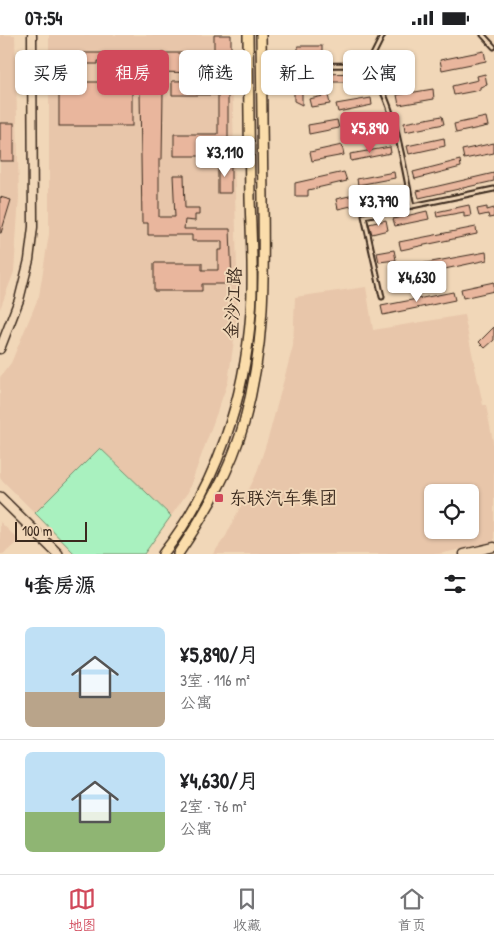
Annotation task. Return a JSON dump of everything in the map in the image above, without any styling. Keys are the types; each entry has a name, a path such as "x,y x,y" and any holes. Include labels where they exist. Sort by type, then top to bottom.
{"main road":[{"name":"金沙江路","path":"163,554 190,514 221,451 234,412 247,348 251,310 248,35"},
{"name":"金沙江路","path":"261,35 261,50"},
{"name":"金沙江路","path":"178,554 209,505 226,470 244,425 260,349 264,295 261,95"},
{"path":"0,497 58,554"},
{"path":"0,505 50,554"}],"street":[{"path":"0,349 19,300 29,261 33,227 32,35"},
{"path":"464,554 494,547"}],"lane":[{"path":"376,50 383,35"},
{"path":"483,35 494,47"},
{"path":"385,95 388,101 412,206"},
{"path":"382,297 364,216 494,189"}],"shaded area":[{"path":"0,35 15,35 19,197 14,272 0,309"},
{"path":"49,35 231,35 231,50 179,50 179,95 233,95 238,312 228,382 188,492 171,516 100,448 35,513 0,478 0,377 11,363 39,296 49,234 49,95 87,95 87,50 49,50"},
{"path":"366,287 373,330 464,315 483,405 486,405 494,447 494,542 439,554 213,554 226,536 256,475 293,346 295,297"},
{"path":"0,522 20,541 3,554 0,554"}],"green space":[{"path":"100,448 171,516 144,554 75,554 35,513"}],"building":[{"path":"214,35 231,35 231,50 214,50"},
{"path":"298,46 322,46 322,50 298,50"},
{"path":"484,51 486,61 442,70 440,60"},
{"path":"87,53 97,53 97,64 87,64"},
{"path":"169,53 179,53 179,72 169,72"},
{"path":"343,73 343,82 333,82 333,74"},
{"path":"485,74 487,85 480,87 480,90 454,95 452,86 478,80 477,76"},
{"path":"172,81 179,81 179,95 172,95"},
{"path":"87,82 97,82 97,95 132,95 132,126 59,126 59,95 87,95"},
{"path":"433,89 434,99 399,105 397,95 415,95 415,92"},
{"path":"140,95 163,95 162,159 159,159 159,217 175,217 173,175 184,175 185,208 199,208 199,215 195,215 195,221 185,220 184,229 230,229 232,284 202,284 202,291 154,291 154,263 202,263 202,270 218,270 218,250 222,250 222,241 192,241 192,235 148,235 148,223 142,223"},
{"path":"218,95 228,95 228,156 174,156 174,134 218,134"},
{"path":"294,95 302,95 302,105 294,101"},
{"path":"328,95 330,104 311,107 309,99"},
{"path":"371,98 372,105 338,112 336,104"},
{"path":"442,116 444,124 405,132 404,123"},
{"path":"486,117 488,126 456,133 454,124"},
{"path":"337,120 339,128 309,134 308,125"},
{"path":"385,122 386,129 348,136 346,129"},
{"path":"0,123 14,123 14,161 0,161"},
{"path":"444,138 445,146 409,154 407,146"},
{"path":"494,143 494,153 464,159 462,150"},
{"path":"342,145 344,155 312,161 310,152"},
{"path":"390,147 391,153 351,161 350,154"},
{"path":"460,160 461,167 415,179 413,172"},
{"path":"218,163 231,163 231,193 218,193"},
{"path":"344,172 347,181 308,190 308,196 295,196 295,183"},
{"path":"394,172 395,178 358,185 357,179"},
{"path":"494,173 494,181 419,198 417,191"},
{"path":"399,194 400,201 363,209 362,203"},
{"path":"354,195 356,205 338,209 336,199"},
{"path":"0,197 11,200 1,233 0,233"},
{"path":"469,205 471,216 464,217 464,212 437,217 436,212"},
{"path":"487,207 487,210 494,208 494,217 489,218 488,214 479,216 477,209"},
{"path":"427,211 429,219 395,226 393,219"},
{"path":"386,220 388,230 372,234 369,224"},
{"path":"476,227 477,234 401,250 399,242"},
{"path":"394,250 396,260 379,262 377,253"},
{"path":"486,252 487,260 407,277 404,267"},
{"path":"494,282 494,291 463,298 461,289"},
{"path":"453,292 455,300 383,315 381,306"},
{"path":"494,327 494,340 485,348 479,342"}],"place":[{"name":"东联汽车集团","path":"219,498"}]}
